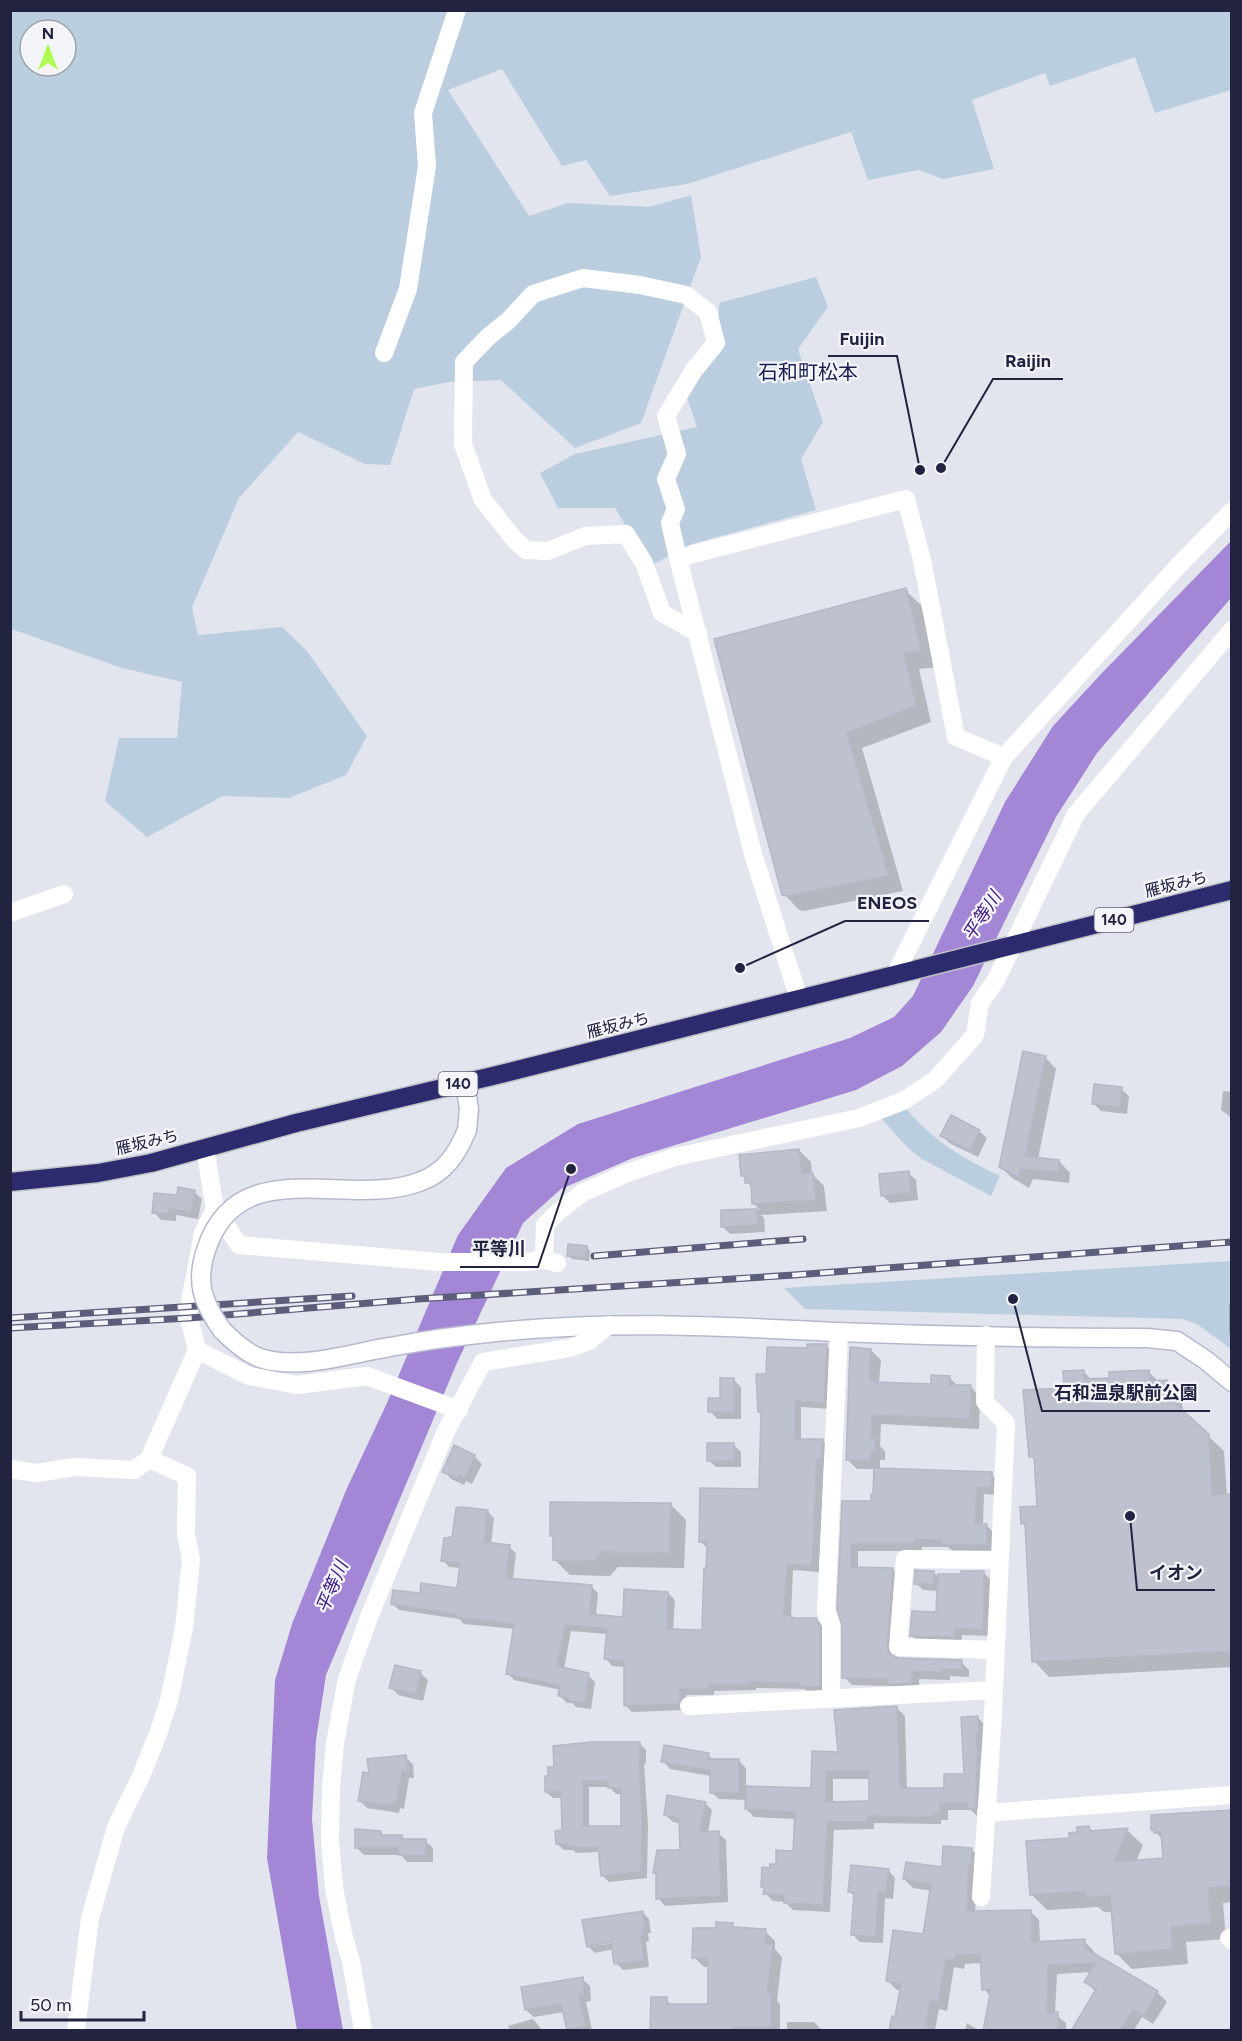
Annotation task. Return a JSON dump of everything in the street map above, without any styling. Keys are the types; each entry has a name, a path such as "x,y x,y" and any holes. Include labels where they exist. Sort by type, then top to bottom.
{"highway":[{"name":"雁坂みち","path":"10,1182 98,1173 151,1163 296,1123 465,1083 1232,890"}],"street":[{"path":"384,353 408,289 427,166 423,113 457,10"},
{"path":"698,633 662,613 644,563 626,534 585,536 548,551 526,550 514,539 483,500 463,444 464,362 533,294 584,278 640,285 686,295 708,312 716,343 694,370 666,416 677,454 666,479 676,509 670,523 678,558 698,633 753,854 799,999"},
{"path":"678,558 906,499 922,560 956,737 1004,757"},
{"path":"899,974 1004,757 1179,565 1232,511"},
{"path":"205,1149 215,1209 238,1245 439,1262 543,1262 545,1225 570,1202 599,1184 675,1157 859,1118 903,1101 935,1080 975,1035 980,1003 996,980 1004,948 1076,814 1232,630"},
{"path":"10,914 64,894"},
{"path":"465,1083 469,1108 467,1131 458,1151 437,1174 420,1182 386,1189 274,1189 255,1194 226,1212 211,1234 202,1261 200,1284 203,1298 222,1330 245,1350 259,1358 276,1362 320,1360 486,1333 609,1325 696,1325 839,1332 1165,1339 1177,1341 1207,1361 1232,1382"},
{"path":"10,1469 37,1473 74,1467 134,1470 149,1459 197,1350 189,1318 189,1307 203,1233 215,1209"},
{"path":"363,2031 351,1961 334,1887 330,1840 335,1743 346,1679 369,1617 446,1431 452,1407 483,1362 570,1348 589,1341 609,1325"},
{"path":"831,1698 831,1625 826,1611 839,1332"},
{"path":"981,1897 1006,1423 985,1402 986,1335"},
{"path":"197,1350 249,1376 297,1385 367,1376 452,1407"},
{"path":"76,2031 90,1918 116,1827 158,1734 169,1700 184,1628 191,1559 186,1535 187,1476 149,1459"},
{"path":"995,1650 898,1647 905,1559 1000,1560"},
{"path":"689,1706 993,1690"},
{"path":"986,1812 1232,1795"}],"shaded area":[{"path":"11,11 1231,11 1231,90 1155,113 1135,57 1050,86 1045,73 972,100 994,169 943,179 919,170 868,180 851,132 687,184 610,196 586,160 562,166 502,69 448,90 529,216 568,203 649,207 691,195 701,257 641,423 575,448 501,380 449,382 414,389 390,465 365,464 298,432 239,498 192,607 198,635 282,627 307,651 367,736 346,775 289,798 223,796 147,837 105,801 119,738 177,738 182,682 122,668 11,629"},
{"path":"816,277 828,307 798,349 823,422 801,459 816,510 692,544 650,566 615,508 558,508 540,473 575,454 697,427 686,395 718,354 719,303"},
{"path":"905,1107 925,1129 948,1147 1000,1176 991,1196 922,1159 907,1147 879,1116"},
{"path":"1231,1261 1231,1349 1197,1324 1182,1319 805,1309 784,1288"}],"water":[{"path":"1231,541 1231,598 1097,753 1056,817 973,986 941,1032 902,1066 856,1090 633,1158 561,1189 523,1223 456,1365 326,1675 316,1740 312,1819 319,1896 343,2030 297,2030 267,1858 275,1680 292,1624 347,1488 387,1403 458,1235 506,1168 578,1124 850,1038 894,1017 913,996 1005,802 1053,726"}],"building":[{"path":"906,588 922,651 904,653 916,706 847,733 889,876 788,896 782,895 714,639"},
{"path":"1023,1051 1046,1056 1025,1156 1059,1160 1058,1172 1021,1169 1018,1177 999,1167"},
{"path":"1094,1084 1122,1087 1120,1107 1092,1104"},
{"path":"951,1115 980,1130 970,1150 940,1136"},
{"path":"799,1149 802,1173 813,1173 816,1200 752,1204 751,1183 745,1183 745,1176 741,1176 739,1155"},
{"path":"909,1171 911,1193 881,1196 879,1174"},
{"path":"178,1187 195,1190 191,1212 169,1209 169,1214 152,1213 154,1193 177,1195"},
{"path":"757,1209 758,1225 721,1227 721,1210"},
{"path":"568,1244 587,1246 586,1258 567,1256"},
{"path":"807,1344 827,1344 824,1403 795,1401 795,1439 823,1439 822,1451 821,1459 817,1459 812,1566 787,1564 784,1615 792,1616 792,1618 816,1618 820,1627 820,1687 800,1686 800,1683 708,1684 708,1689 680,1689 678,1704 624,1706 624,1662 604,1659 607,1628 565,1625 557,1666 589,1673 585,1703 568,1701 568,1698 558,1696 560,1685 506,1674 514,1624 455,1617 456,1614 391,1604 393,1590 420,1593 421,1583 457,1588 460,1563 441,1561 444,1538 452,1537 456,1508 461,1507 488,1510 484,1542 510,1545 506,1578 592,1585 590,1614 623,1617 624,1589 668,1592 667,1629 702,1630 707,1542 699,1542 700,1488 759,1489 761,1412 758,1412 756,1374 766,1374 767,1347 807,1348"},
{"path":"850,1347 871,1349 870,1380 875,1380 875,1382 931,1384 931,1375 950,1376 949,1385 971,1385 970,1419 872,1415 871,1439 875,1439 875,1451 871,1451 871,1460 846,1460"},
{"path":"1084,1370 1084,1379 1109,1378 1109,1372 1149,1370 1150,1381 1167,1380 1168,1397 1209,1434 1212,1495 1232,1494 1232,1651 1032,1662 1025,1523 1021,1524 1020,1507 1037,1506 1034,1456 1029,1457 1023,1390 1064,1388 1063,1371"},
{"path":"720,1378 734,1378 734,1412 708,1412 708,1398 720,1398"},
{"path":"707,1443 734,1443 734,1461 707,1461"},
{"path":"454,1445 475,1455 465,1478 459,1475 457,1478 442,1472"},
{"path":"874,1468 992,1472 992,1487 977,1487 975,1524 987,1524 987,1545 942,1544 942,1540 915,1539 914,1544 851,1544 851,1567 893,1568 888,1653 898,1658 962,1660 962,1670 912,1671 911,1683 887,1684 887,1679 842,1678 842,1625 837,1609 842,1501 871,1501"},
{"path":"550,1502 671,1503 669,1553 602,1552 594,1561 553,1560"},
{"path":"915,1570 934,1571 934,1584 914,1584"},
{"path":"961,1571 984,1571 983,1630 955,1628 954,1637 910,1636 912,1611 936,1612 938,1574 961,1574"},
{"path":"395,1665 421,1671 416,1694 389,1688"},
{"path":"897,1706 900,1788 944,1788 944,1774 964,1774 961,1717 978,1716 976,1808 968,1809 967,1803 940,1803 940,1813 933,1813 933,1817 867,1816 867,1822 827,1822 823,1905 784,1903 784,1895 763,1894 762,1867 770,1868 770,1864 776,1864 776,1850 793,1851 795,1812 745,1809 746,1786 811,1788 812,1751 838,1752 834,1710","holes":["826,1771 869,1771 869,1801 826,1802"]},
{"path":"592,1742 640,1742 641,1872 601,1876 598,1847 568,1847 568,1844 556,1844 555,1831 562,1830 561,1792 545,1792 545,1776 548,1776 548,1767 554,1767 553,1746","holes":["583,1781 608,1781 608,1788 621,1788 621,1826 583,1826"]},
{"path":"664,1745 709,1753 708,1759 739,1759 739,1793 710,1793 710,1770 661,1762"},
{"path":"406,1755 408,1771 402,1771 397,1803 393,1802 392,1806 358,1801 363,1772 369,1773 367,1759"},
{"path":"667,1795 706,1802 700,1832 719,1831 721,1896 656,1899 656,1873 653,1873 657,1850 680,1850 679,1818 664,1815"},
{"path":"1232,1810 1232,1886 1208,1888 1211,1923 1171,1927 1173,1949 1115,1954 1110,1896 1086,1897 1086,1891 1030,1895 1026,1841 1069,1838 1069,1833 1077,1832 1077,1827 1089,1826 1090,1831 1128,1828 1114,1862 1163,1858 1161,1833 1154,1833 1154,1829 1151,1830 1151,1815"},
{"path":"355,1829 381,1831 381,1835 402,1835 402,1839 426,1839 426,1855 398,1855 398,1848 355,1848"},
{"path":"943,1846 972,1848 967,1911 1031,1910 1032,1942 1085,1939 1085,1948 1158,1991 1144,2016 1133,2010 1120,2031 1071,2031 1096,1989 1084,1982 1096,1963 1048,1965 1047,2013 1058,2012 1058,2031 983,2031 991,1989 982,1990 980,1954 956,1955 955,1960 946,1959 938,2002 930,2001 926,2025 929,2026 929,2031 889,2031 892,2016 895,2017 901,1984 886,1981 893,1930 923,1934 931,1884 903,1879 906,1862 942,1867"},
{"path":"851,1865 889,1869 886,1892 878,1892 876,1937 851,1935 854,1893 848,1892"},
{"path":"643,1911 645,1926 642,1927 644,1935 641,1935 644,1961 614,1964 611,1942 587,1947 582,1920"},
{"path":"716,1922 733,1923 733,1927 766,1929 765,1944 773,1945 767,1993 771,1993 771,2027 735,2027 735,2031 650,2031 651,1997 667,1997 667,2004 708,2004 708,1958 692,1958 693,1928 716,1928"},
{"path":"583,1977 584,1994 579,1995 586,2026 567,2030 561,2004 525,2010 521,1987"}],"railway":[{"path":"594,1256 803,1239"},
{"path":"10,1328 189,1318 418,1299 794,1275 1232,1242"},
{"path":"10,1318 352,1296"}],"place":[{"name":"Raijin","path":"941,468"},
{"name":"Fuijin","path":"920,470"},
{"name":"ENEOS","path":"740,968"},
{"name":"平等川","path":"571,1169"},
{"name":"石和温泉駅前公園","path":"1013,1299"},
{"name":"イオン","path":"1130,1516"}],"district":[{"name":"石和町松本","path":"808,372"}]}
